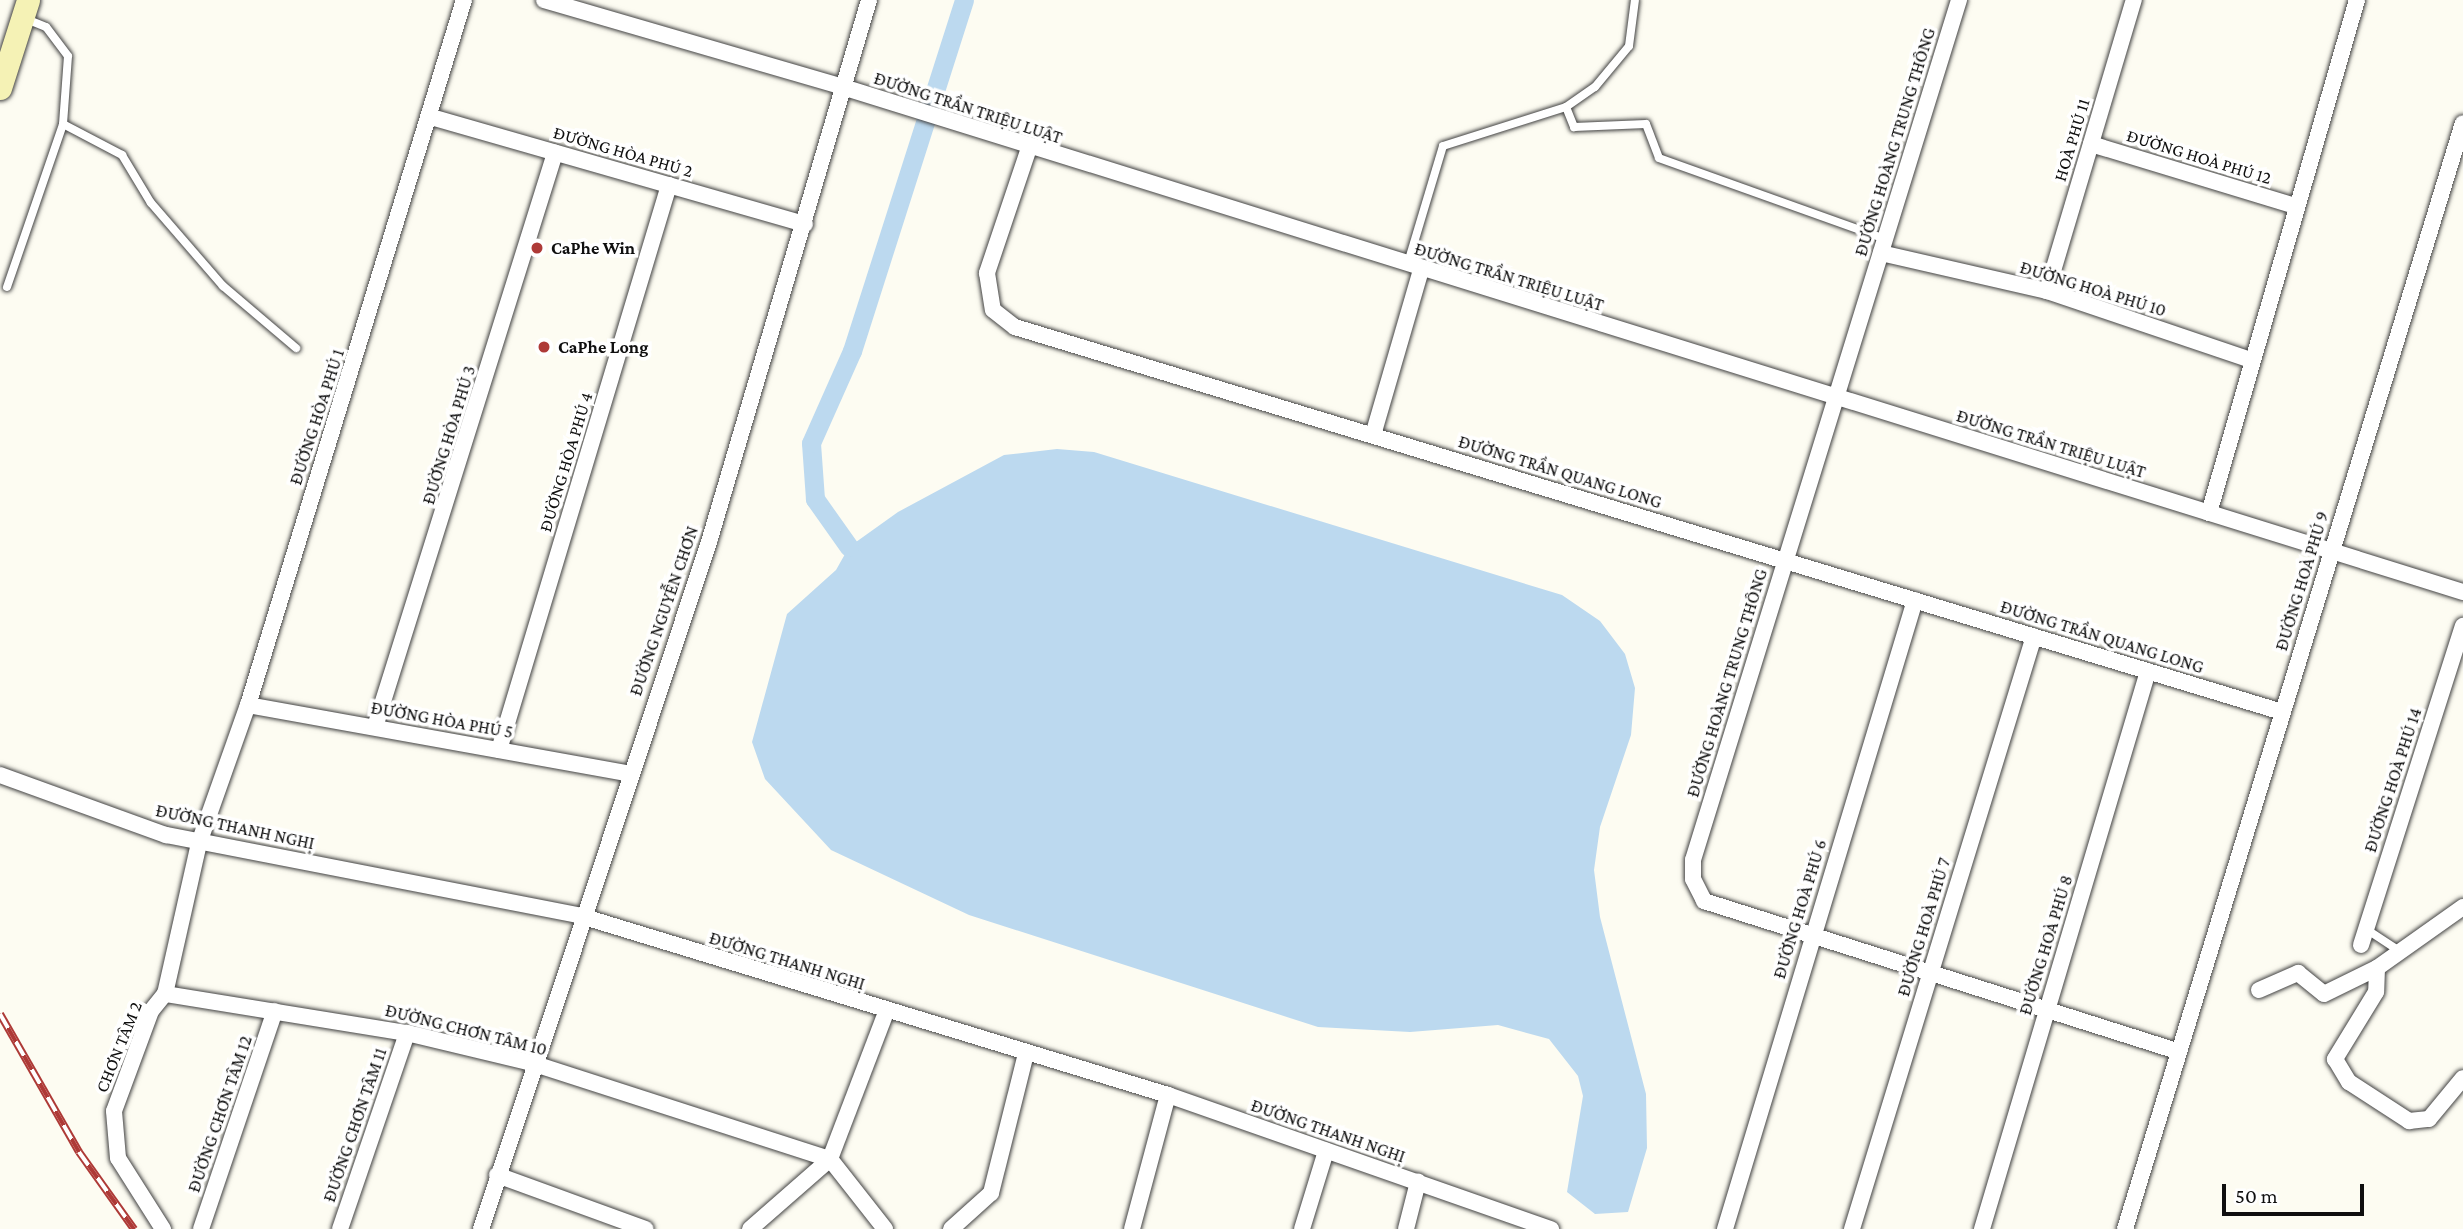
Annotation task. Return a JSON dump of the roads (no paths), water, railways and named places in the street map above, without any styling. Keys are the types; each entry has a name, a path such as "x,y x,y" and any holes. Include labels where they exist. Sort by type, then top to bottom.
{"main road":[{"path":"0,88 25,9"}],"street":[{"name":"ĐƯỜNG HÒA PHÚ 1","path":"199,843 248,705 464,0"},
{"name":"ĐƯỜNG TRẦN TRIỆU LUẬT","path":"544,0 846,88 868,98 1028,148 2463,592"},
{"name":"ĐƯỜNG NGUYỄN CHƠN","path":"481,1229 532,1062 709,541 846,88 869,0"},
{"name":"ĐƯỜNG HOÀNG TRUNG THÔNG","path":"1959,0 1693,860 1693,879 1704,901 2179,1052"},
{"name":"HOÀ PHÚ 11","path":"2047,291 2134,0"},
{"path":"2209,513 2295,206 2357,0"},
{"name":"ĐƯỜNG HÒA PHÚ 2","path":"430,117 804,223"},
{"name":"ĐƯỜNG HOÀ PHÚ 9","path":"2125,1229 2463,123"},
{"name":"ĐƯỜNG HOÀ PHÚ 12","path":"2091,144 2295,206"},
{"name":"ĐƯỜNG TRẦN QUANG LONG","path":"1028,148 987,273 993,310 1015,327 2282,712"},
{"name":"ĐƯỜNG HÒA PHÚ 3","path":"375,727 555,153"},
{"name":"ĐƯỜNG HÒA PHÚ 4","path":"499,750 669,185"},
{"name":"ĐƯỜNG HOÀ PHÚ 10","path":"1883,246 2047,291 2251,360"},
{"path":"1373,435 1414,268"},
{"name":"ĐƯỜNG HOÀ PHÚ 6","path":"1724,1229 1811,935 1915,600"},
{"name":"ĐƯỜNG HOÀ PHÚ 14","path":"2361,945 2458,662 2463,626"},
{"name":"ĐƯỜNG HOÀ PHÚ 7","path":"1852,1229 2034,636"},
{"name":"ĐƯỜNG HOÀ PHÚ 8","path":"1982,1229 2148,671"},
{"name":"ĐƯỜNG HÒA PHÚ 5","path":"248,705 630,774"},
{"name":"ĐƯỜNG THANH NGHỊ","path":"0,775 199,843 581,916 886,1012 1168,1096 1550,1229"},
{"name":"CHƠN TÂM 2","path":"163,1229 114,1142 114,1111 151,1011 165,994 199,843"},
{"path":"2259,990 2298,973 2324,994 2377,968 2463,907"},
{"path":"2377,968 2376,992 2335,1059 2349,1082 2409,1121 2429,1119 2463,1078"},
{"name":"ĐƯỜNG CHƠN TÂM 10","path":"165,994 407,1033 532,1062 830,1159"},
{"name":"ĐƯỜNG CHƠN TÂM 12","path":"201,1229 275,1011"},
{"path":"750,1229 830,1159 886,1012"},
{"name":"ĐƯỜNG CHƠN TÂM 11","path":"340,1229 407,1033"},
{"path":"951,1229 991,1193 1026,1054"},
{"path":"1132,1229 1168,1096"},
{"path":"1302,1229 1326,1151"},
{"path":"830,1159 885,1229"},
{"path":"498,1175 645,1229"},
{"path":"1406,1229 1418,1182"}],"lane":[{"path":"1414,268 1443,146 1566,107 1622,57 1636,20 1634,0"},
{"path":"7,287 63,124 68,56 46,27 25,9"},
{"path":"1566,107 1574,127 1646,124 1659,158 1883,246"},
{"path":"63,124 122,155 151,203 223,286 296,348"},
{"path":"2366,929 2401,951"}],"water":[{"path":"1057,449 1094,452 1562,595 1600,621 1625,654 1635,688 1631,735 1600,827 1594,870 1600,917 1646,1094 1647,1148 1628,1212 1595,1214 1567,1192 1583,1096 1578,1076 1549,1039 1498,1025 1410,1032 1318,1027 969,915 831,850 765,779 752,742 787,614 836,570 849,547 898,512 1004,455"}],"waterway":[{"path":"849,547 815,499 811,443 852,351 964,0"}],"railway":[{"path":"0,1014 79,1152 134,1229"}],"place":[{"name":"CaPhe Win","path":"537,248"},
{"name":"CaPhe Long","path":"544,347"}]}
